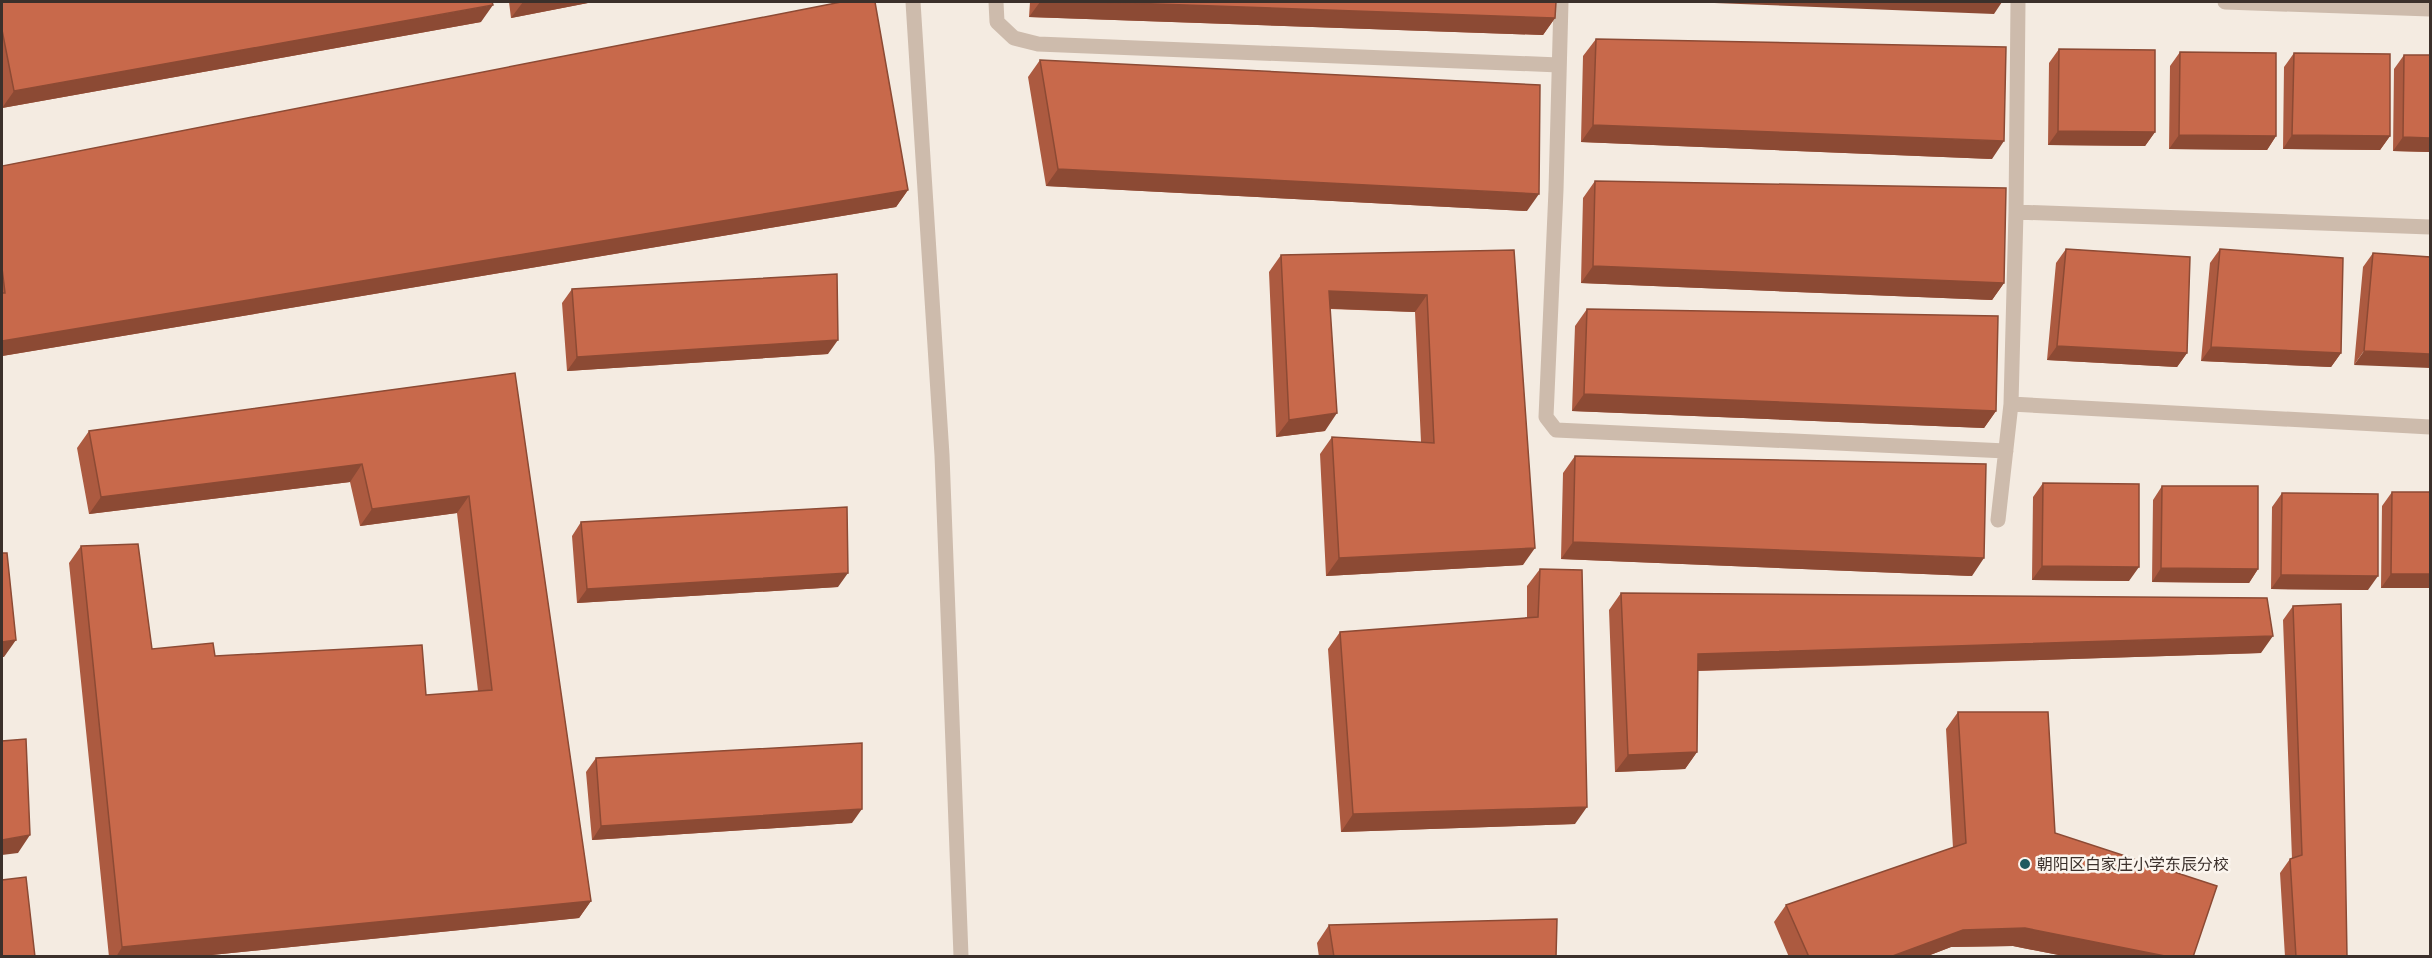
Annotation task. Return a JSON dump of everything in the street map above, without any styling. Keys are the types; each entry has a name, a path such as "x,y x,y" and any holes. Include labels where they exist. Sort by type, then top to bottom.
{"street":[{"path":"913,2 942,454 961,957"},
{"path":"996,2 997,22 1014,38 1038,44 1559,65"},
{"path":"1561,2 1556,202 1546,417 1556,430 2006,451"},
{"path":"1998,520 2011,404 2018,2"},
{"path":"2225,2 2430,9"},
{"path":"2016,212 2430,227"},
{"path":"2011,404 2430,426"}],"building":[{"path":"2,2 492,2 493,5 14,91 2,30"},
{"path":"841,2 875,2 908,190 2,341 2,293 5,293 2,268 2,166"},
{"path":"1100,2 1556,2 1555,18"},
{"path":"1596,39 2006,47 2004,141 1593,125"},
{"path":"2059,49 2155,50 2155,132 2058,131"},
{"path":"2180,52 2276,53 2276,136 2179,135"},
{"path":"2294,53 2390,54 2390,136 2292,135"},
{"path":"2404,55 2430,55 2430,138 2403,137"},
{"path":"1040,60 1540,85 1539,194 1058,169"},
{"path":"1595,181 2006,188 2004,283 1593,266"},
{"path":"2066,249 2190,257 2187,353 2057,346"},
{"path":"2220,249 2343,258 2341,353 2211,347"},
{"path":"1514,250 1535,548 1339,558 1332,437 1434,443 1427,295 1329,291 1337,413 1289,420 1281,255"},
{"path":"2373,253 2430,257 2430,354 2364,351"},
{"path":"837,274 838,340 577,357 572,289"},
{"path":"1587,309 1998,316 1996,411 1584,394"},
{"path":"515,373 591,901 122,947 81,546 138,544 152,649 213,643 215,656 422,645 426,695 492,690 469,496 372,509 362,464 101,497 89,431"},
{"path":"1575,456 1986,464 1984,558 1573,542"},
{"path":"2043,483 2139,484 2139,567 2042,566"},
{"path":"2162,486 2258,486 2258,569 2161,568"},
{"path":"2392,492 2430,492 2430,574 2391,574"},
{"path":"2282,493 2378,494 2378,576 2281,575"},
{"path":"847,507 848,573 587,589 581,522"},
{"path":"2,553 7,553 16,640 2,642"},
{"path":"1540,569 1582,570 1587,807 1353,814 1340,632 1538,617"},
{"path":"1621,593 2267,598 2273,636 1698,654 1697,752 1628,755"},
{"path":"2341,604 2347,957 2296,957 2290,859 2302,855 2293,606"},
{"path":"1958,712 2048,712 2055,833 2217,886 2193,957 2170,957 2025,928 1963,930 1890,957 1809,957 1786,905 1966,843"},
{"path":"26,739 30,835 2,840 2,741"},
{"path":"862,743 862,809 601,826 596,758"},
{"path":"26,877 35,957 2,957 2,880"},
{"path":"1557,919 1556,957 1334,957 1329,925"}],"place":[{"name":"朝阳区白家庄小学东辰分校","path":"2025,864"}]}
